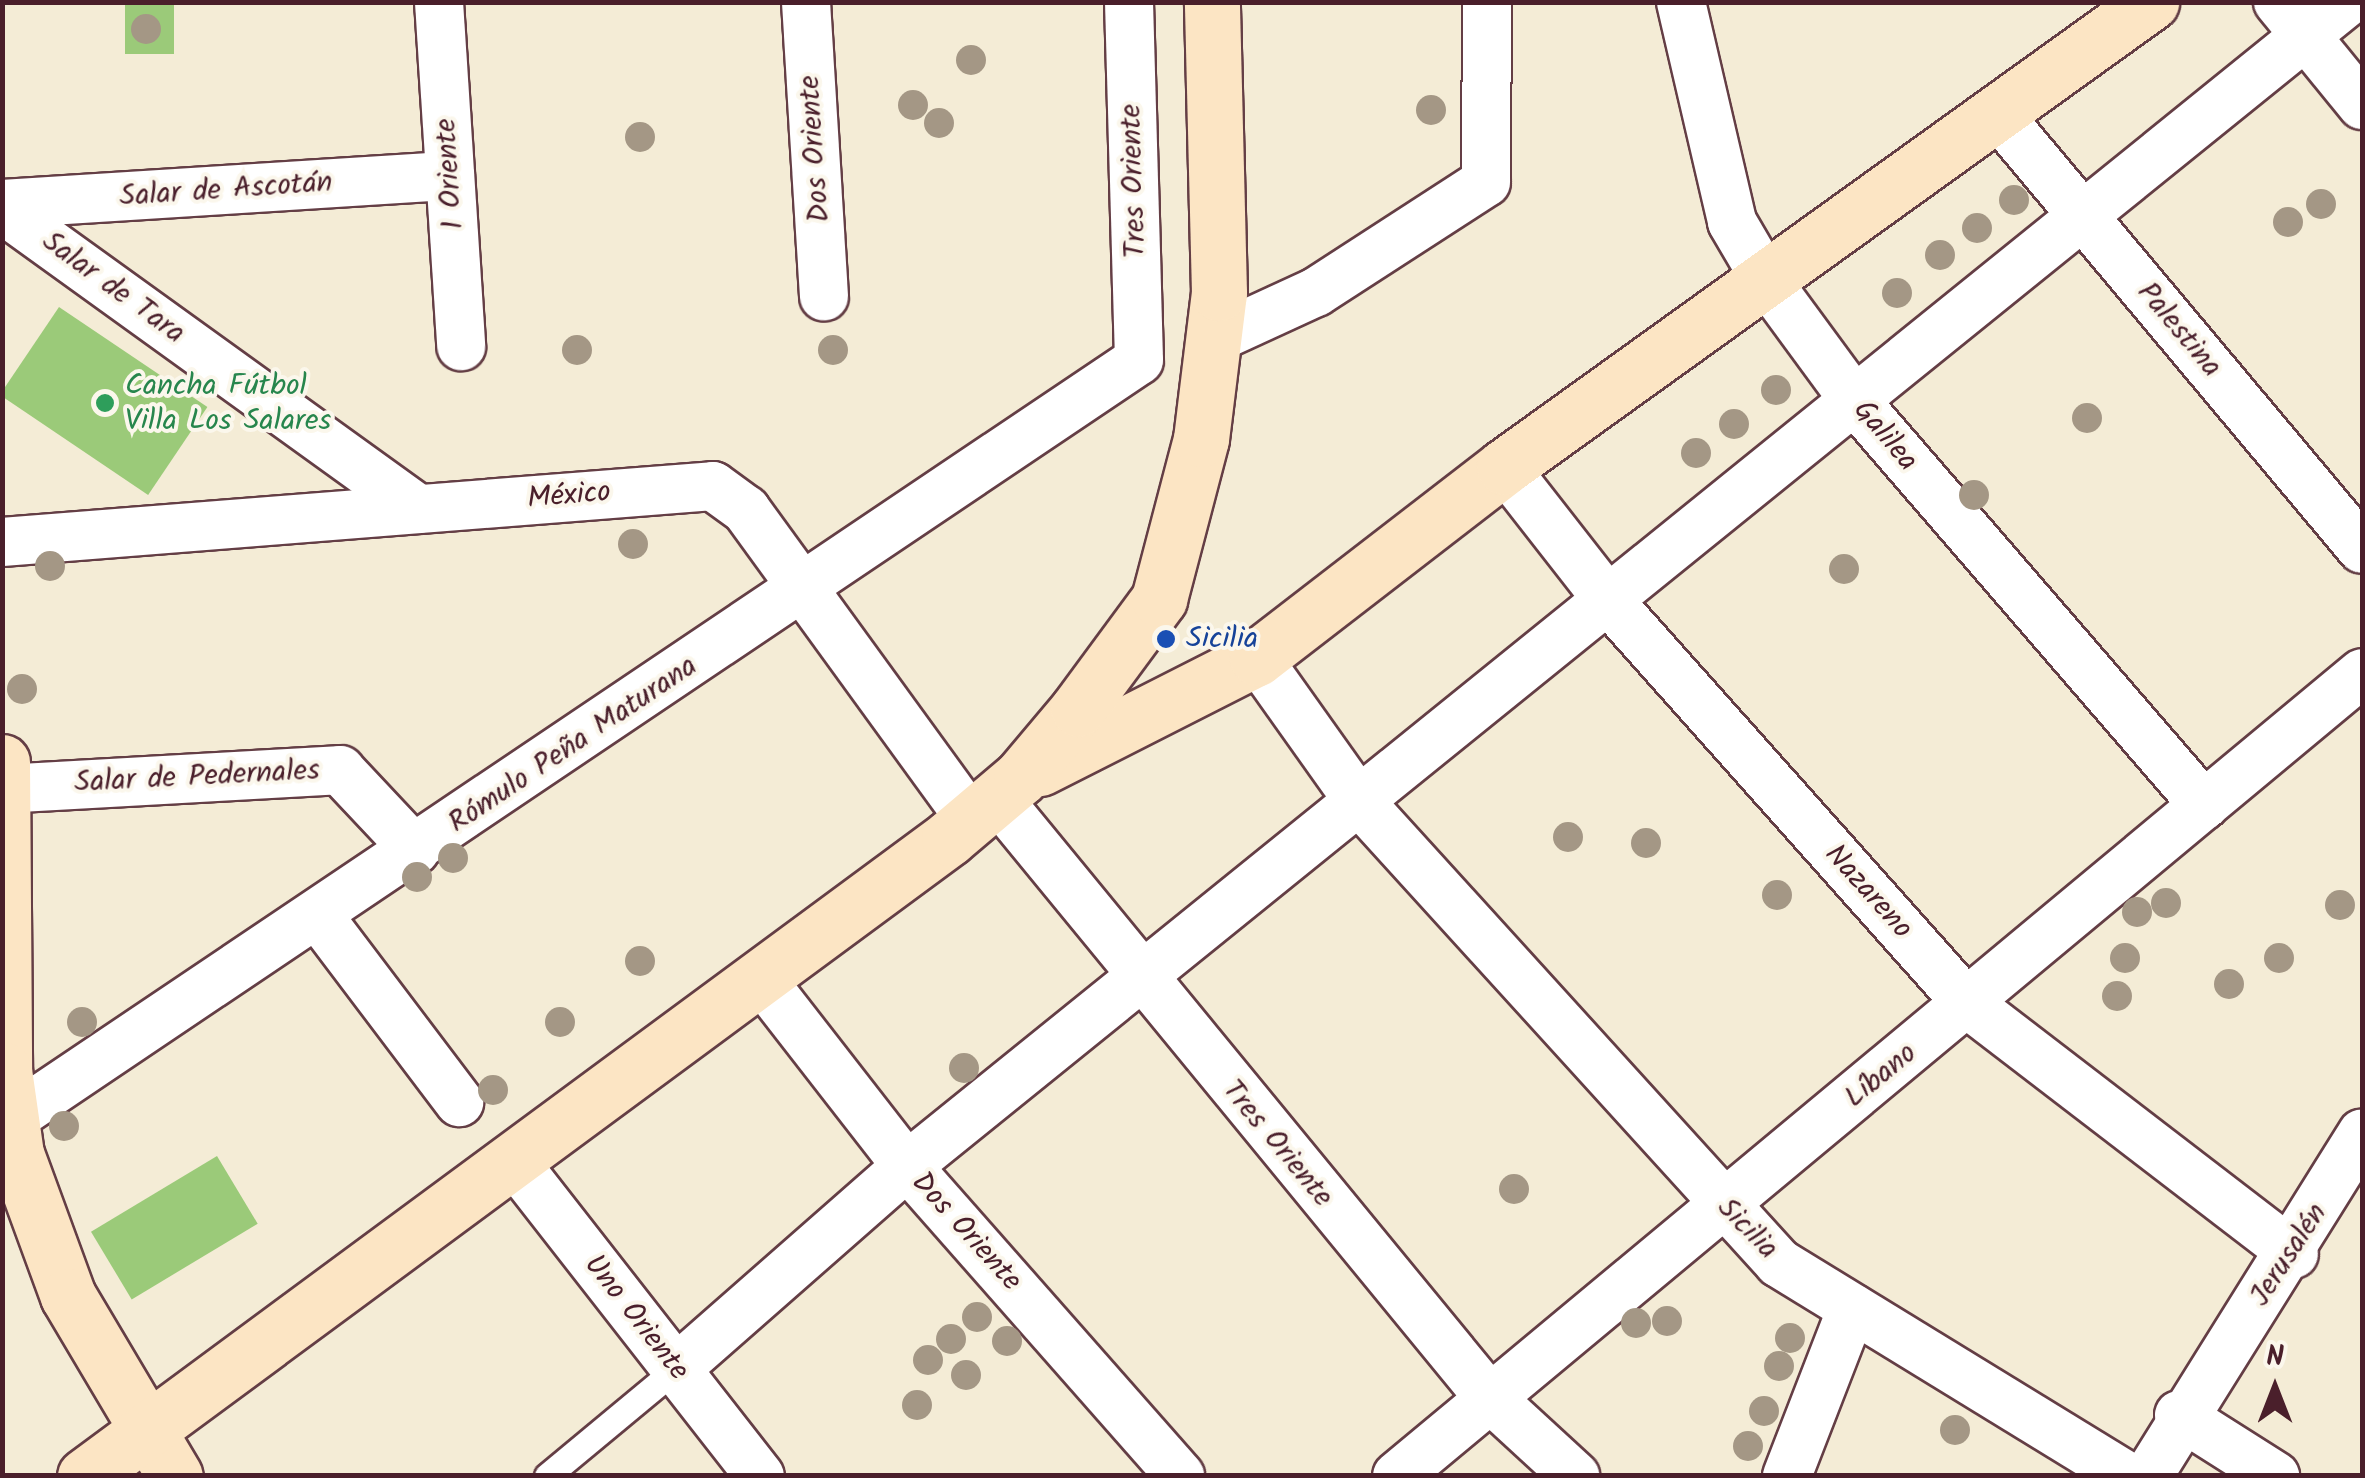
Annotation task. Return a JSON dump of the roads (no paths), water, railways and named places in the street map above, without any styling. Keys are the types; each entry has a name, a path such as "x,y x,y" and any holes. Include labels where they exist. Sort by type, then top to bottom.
{"main road":[{"path":"996,799 1159,599 1216,338 1212,2"},
{"path":"85,1476 762,980 996,799 1257,658 1504,467 2150,2"},
{"path":"2,762 6,1122 48,1254 143,1432 175,1476"}],"street":[{"name":"1 Oriente","path":"440,2 461,346"},
{"name":"Dos Oriente","path":"806,2 824,296"},
{"name":"Tres Oriente","path":"1129,2 1139,360"},
{"path":"1216,338 1316,292 1486,182 1487,2"},
{"name":"Galilea","path":"1681,2 1732,222 1766,280 1855,401 2204,805"},
{"path":"676,1369 907,1166 2085,216 2291,19 2346,2"},
{"path":"2291,19 2362,105"},
{"name":"Palestina","path":"1995,111 2362,550"},
{"name":"Salar de Ascotán","path":"2,206 450,176"},
{"name":"Salar de Tara","path":"2,206 418,508"},
{"name":"Rómulo Peña Maturana","path":"6,1122 801,593 1139,360"},
{"name":"Nazareno","path":"1504,467 1608,600 1967,1003 2294,1254"},
{"name":"México","path":"2,542 713,486 746,510 801,593 996,799"},
{"name":"Sicilia","path":"1257,658 1358,800 1725,1208 1780,1264 2127,1476"},
{"name":"Líbano","path":"1397,1476 1488,1395 1725,1208 2362,673"},
{"name":"Salar de Pedernales","path":"3,789 340,770 415,850"},
{"name":"Tres Oriente","path":"996,799 1139,979 1488,1395 1575,1476"},
{"path":"317,914 460,1102"},
{"name":"Dos Oriente","path":"762,980 907,1166 1180,1476"},
{"name":"Jerusalén","path":"2148,1476 2179,1415 2294,1254 2357,1155"},
{"name":"Uno Oriente","path":"513,1160 760,1476"},
{"path":"1787,1476 1852,1308"},
{"path":"2179,1415 2275,1476"}],"lane":[{"path":"547,1476 676,1369"}],"place":[{"name":"Cancha Fútbol Villa Los Salares","path":"105,403"},
{"name":"Sicilia","path":"1166,639"}]}
